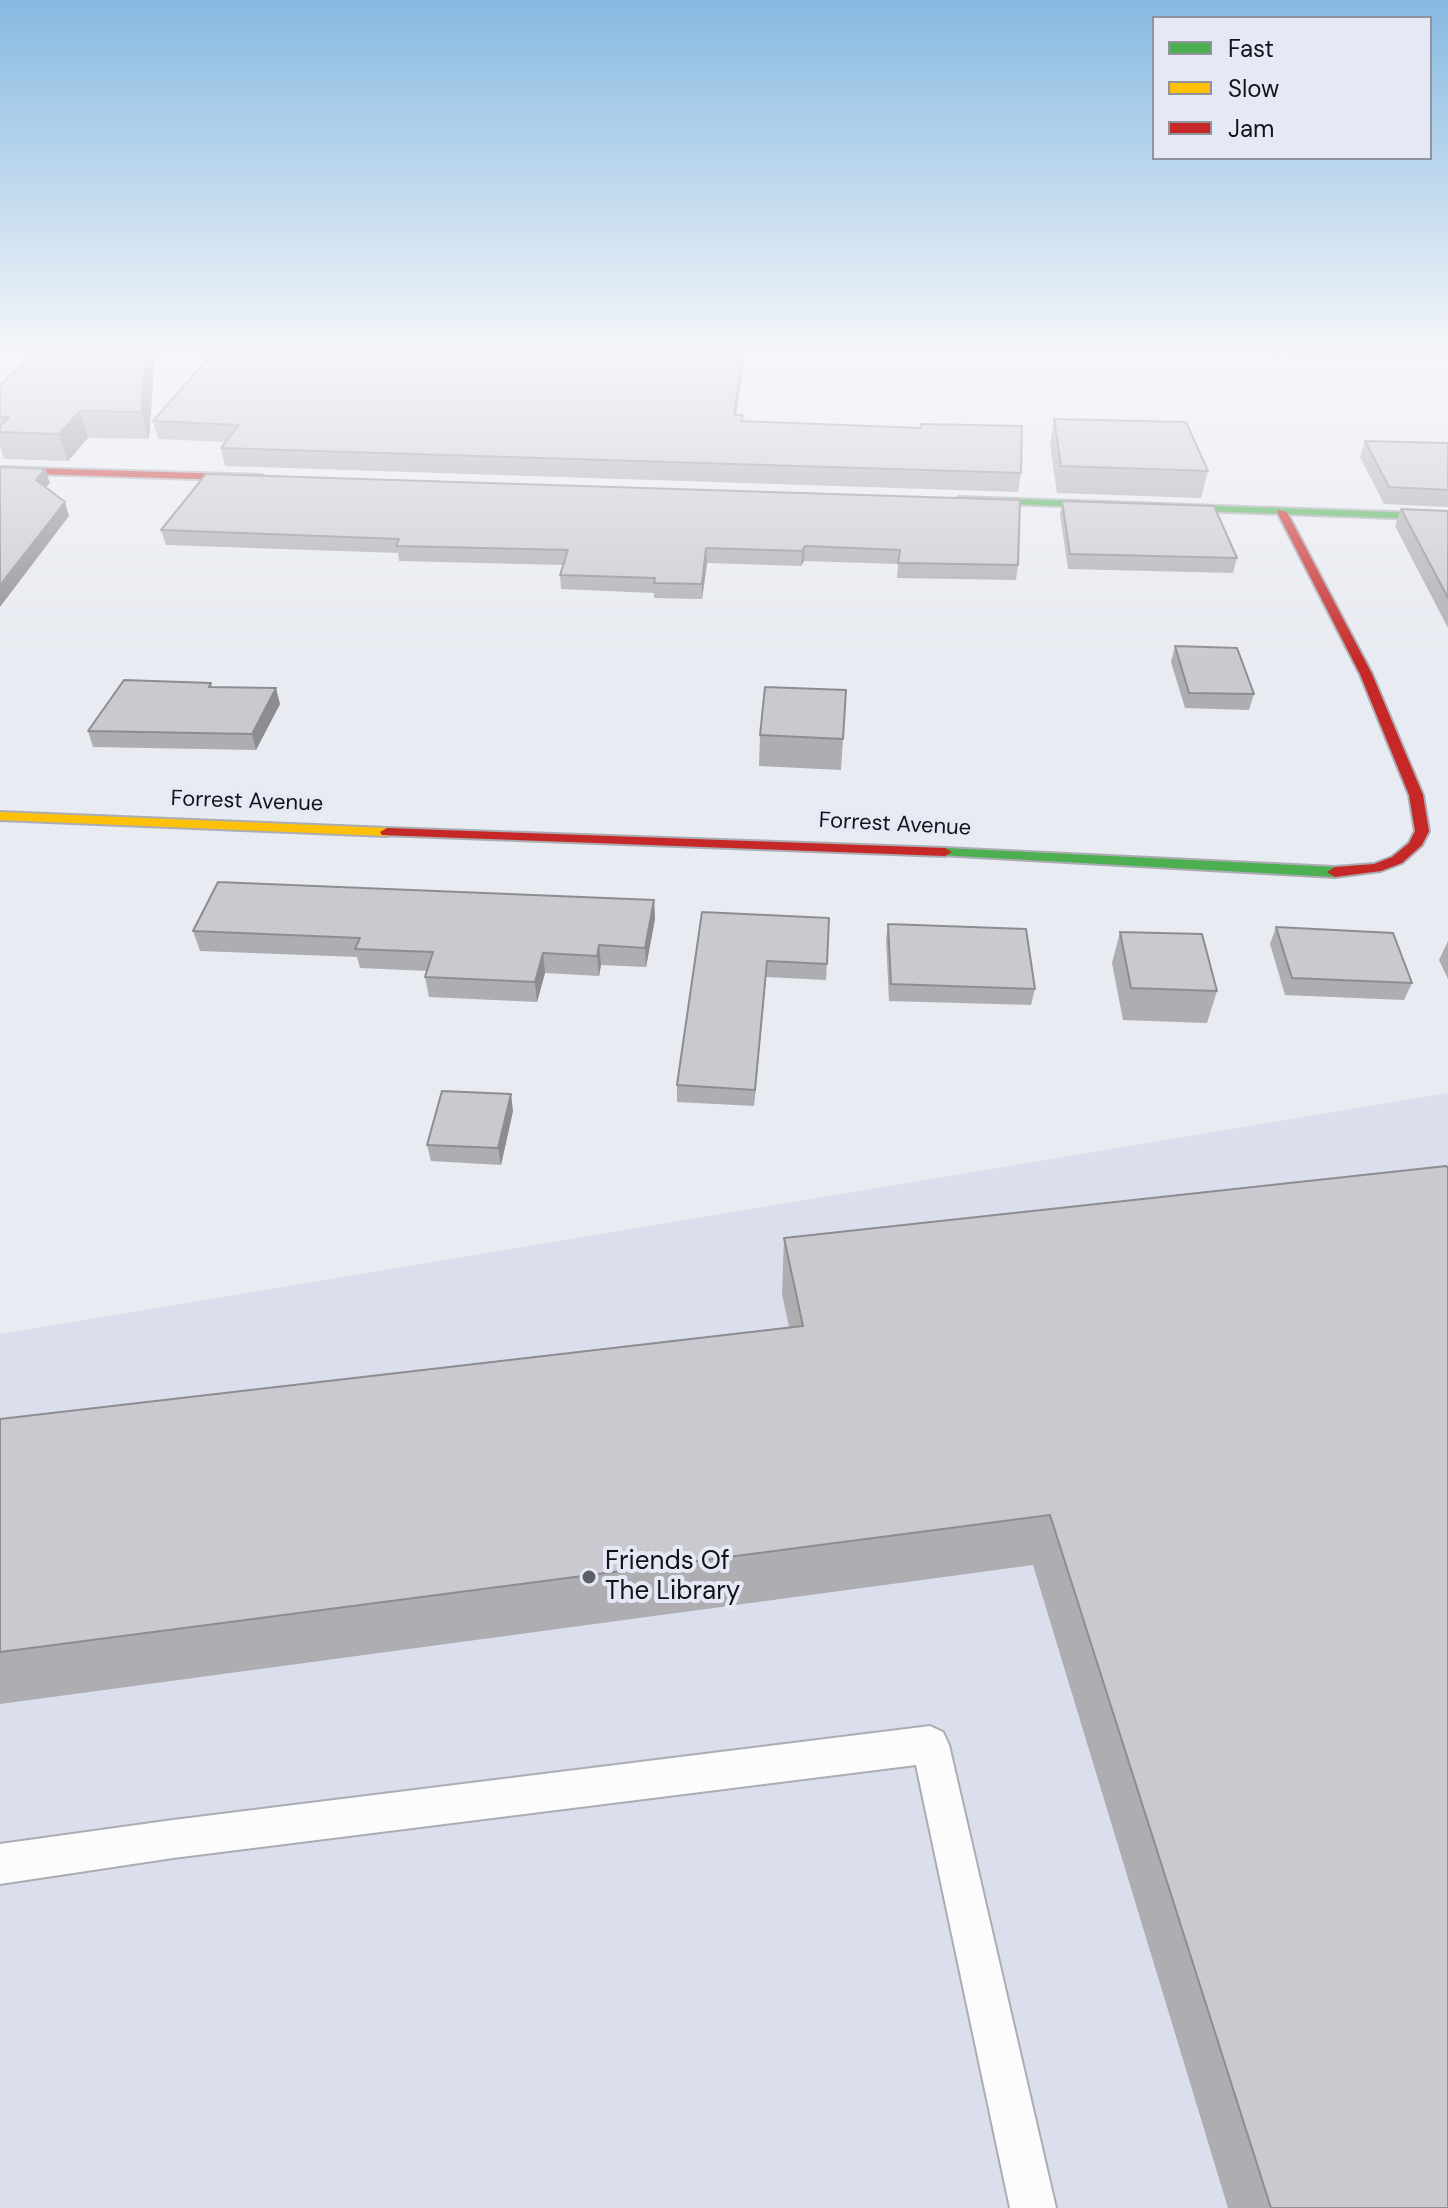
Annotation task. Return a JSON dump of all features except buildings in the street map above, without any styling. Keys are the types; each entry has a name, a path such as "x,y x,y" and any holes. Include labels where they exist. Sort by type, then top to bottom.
{"street":[{"path":"0,470 277,478"},
{"path":"934,499 1448,517"},
{"name":"Forrest Avenue","path":"0,816 857,847 1342,872 1376,868 1397,860 1415,845 1422,831 1416,795 1366,674 1282,512"}],"lane":[{"path":"0,1864 173,1839 930,1745 1033,2208"}],"shaded area":[{"path":"1448,1093 1448,2208 0,2208 0,1334"}],"traffic: fast":[{"path":"959,500 1448,517"},
{"path":"945,852 1335,872"}],"traffic: slow":[{"path":"0,816 387,832"}],"traffic: jam":[{"path":"0,470 262,478"},
{"path":"1282,512 1366,674 1416,795 1422,831 1415,845 1397,860 1376,868 1335,872"},
{"path":"387,832 945,852"}],"place":[{"name":"Friends Of The Library","path":"589,1577"}]}
